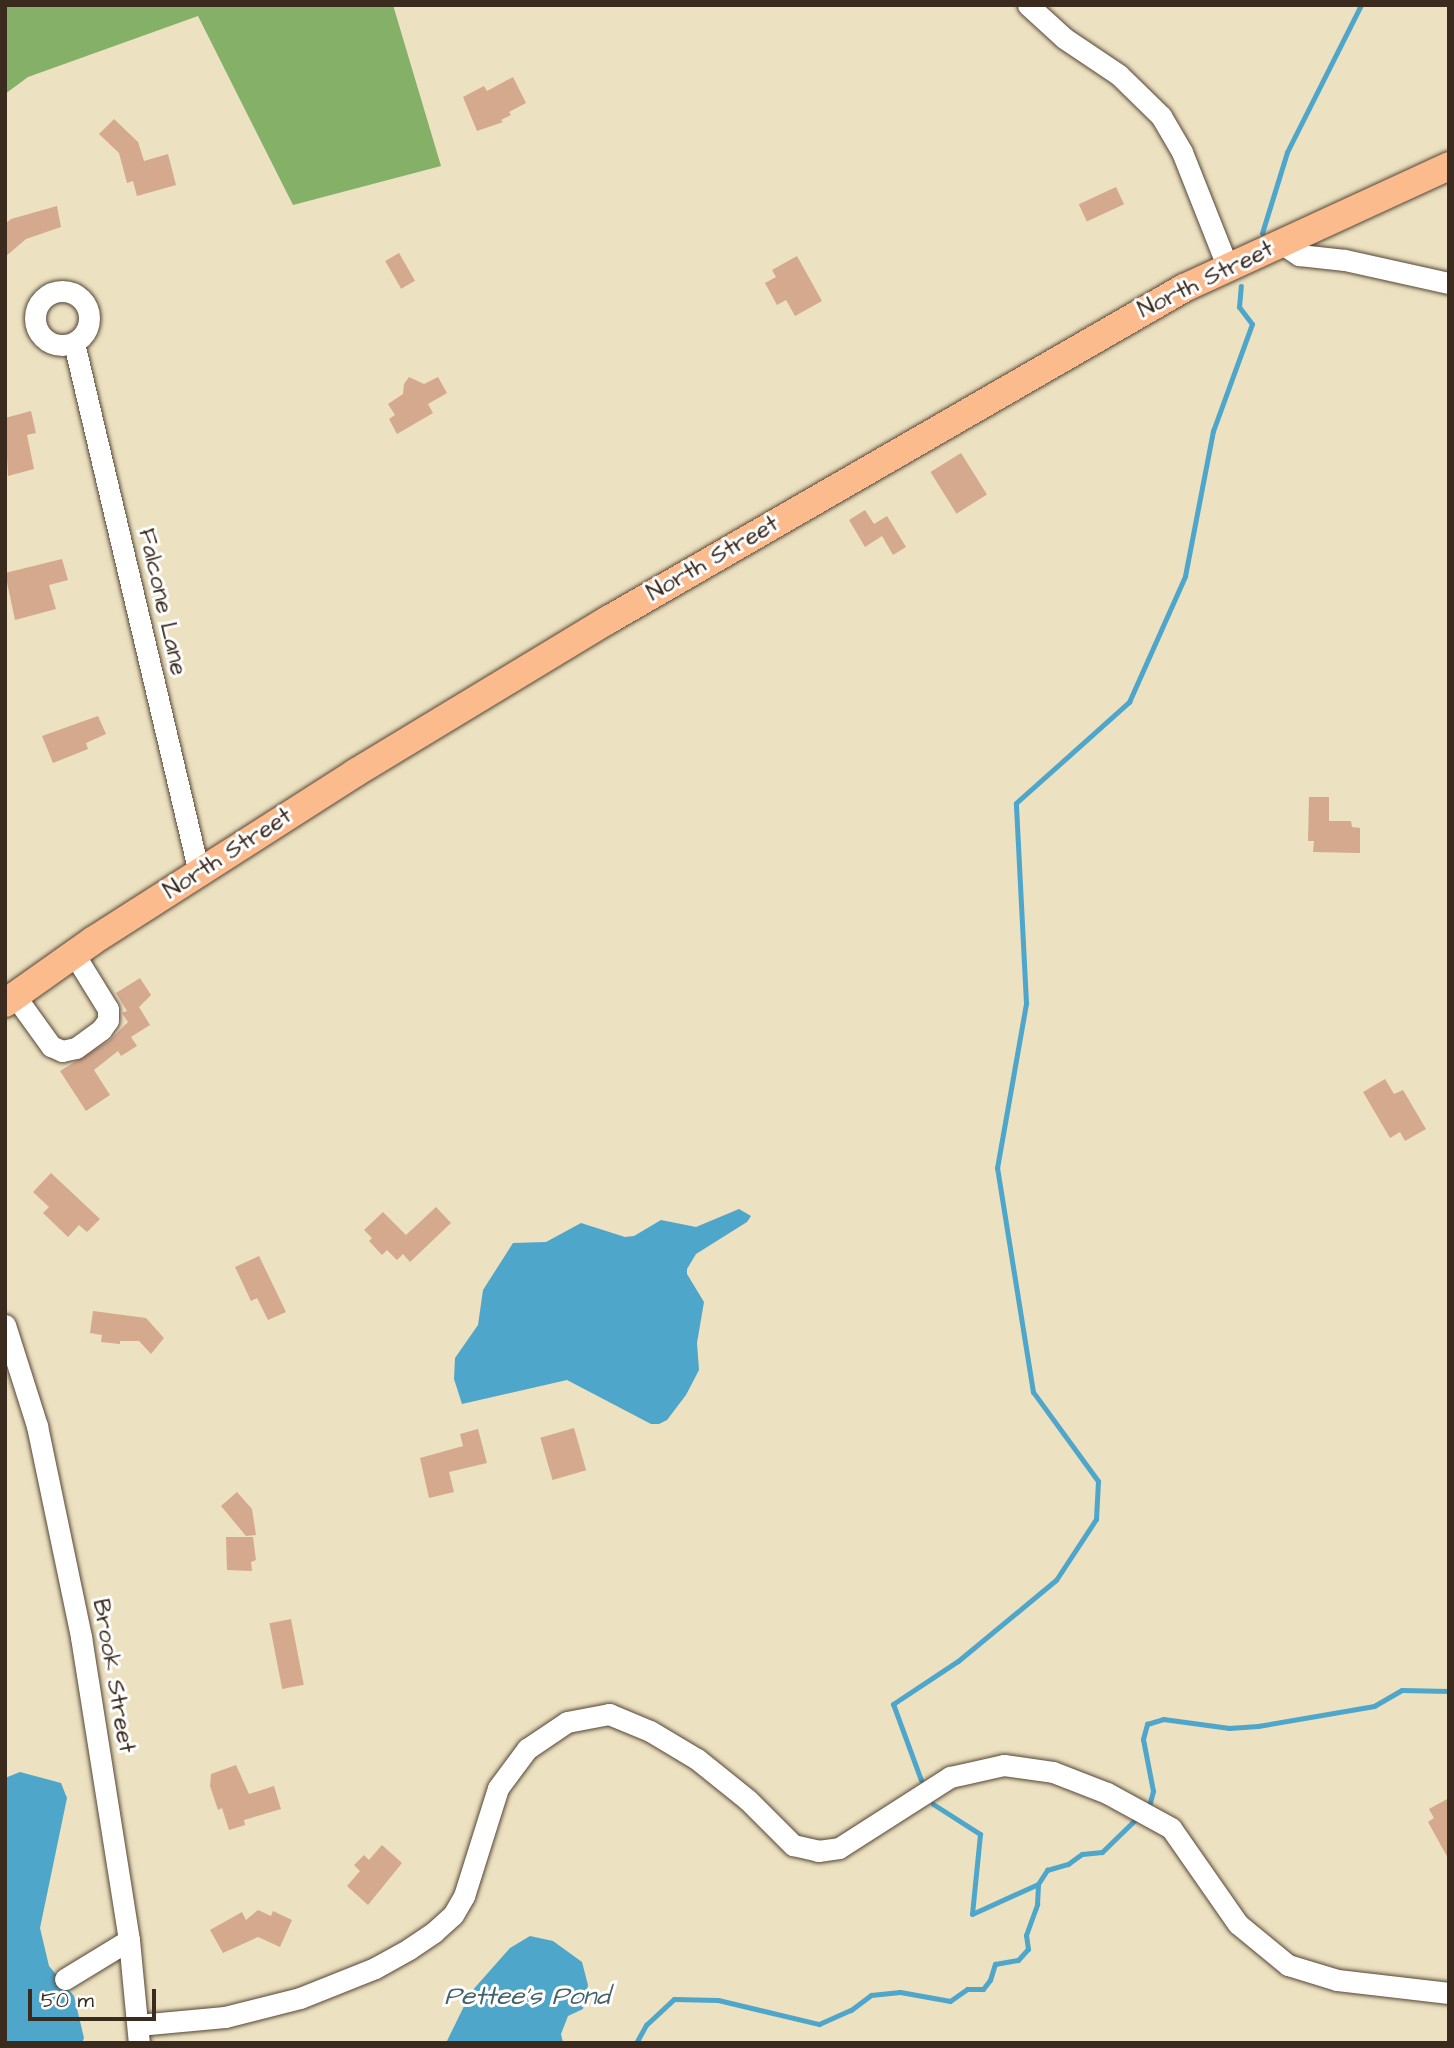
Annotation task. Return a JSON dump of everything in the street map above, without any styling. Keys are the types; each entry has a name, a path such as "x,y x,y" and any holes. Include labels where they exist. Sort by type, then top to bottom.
{"main road":[{"name":"North Street","path":"10,999 74,954 355,773 597,626 1118,325 1228,268 1449,166"}],"street":[{"path":"1028,5 1063,38 1119,75 1161,116 1182,152 1228,268"},
{"path":"1281,243 1299,255 1345,260 1449,283"},
{"name":"Falcone Lane","path":"74,343 199,873"},
{"path":"10,999 51,1046 62,1051 76,1048 101,1030 108,1020 108,1009 74,954"},
{"name":"Brook Street","path":"5,1325 37,1426 81,1637 130,1940 138,2034"},
{"path":"138,2034 225,2017 300,1998 375,1968 417,1944 453,1914 464,1896 498,1788 527,1749 567,1722 609,1714 650,1731 697,1759 748,1800 793,1845 818,1851 839,1848 950,1777 1004,1765 1053,1772 1107,1793 1171,1828 1238,1924 1288,1965 1337,1980 1449,1993"},
{"path":"65,1979 130,1940"}],"green space":[{"path":"5,5 393,5 441,166 293,205 198,16 28,77 5,94"}],"water":[{"path":"739,1209 751,1216 747,1222 696,1254 687,1269 687,1274 704,1302 697,1343 699,1370 686,1395 667,1420 651,1424 567,1380 462,1404 454,1379 455,1358 478,1325 483,1290 513,1243 546,1242 581,1223 625,1237 634,1236 661,1220 696,1227"},
{"path":"20,1772 61,1783 67,1798 40,1928 49,1966 74,1996 84,2038 82,2043 5,2043 5,1778"},
{"name":"Pettee's Pond","path":"530,1936 553,1941 582,1962 588,1985 583,2009 568,2016 561,2034 563,2043 446,2043 471,1992 510,1948"}],"building":[{"path":"513,77 526,103 509,112 511,115 501,120 503,122 477,131 463,97 484,86 487,91"},
{"path":"114,119 138,142 144,161 168,154 176,185 137,196 133,181 127,183 119,153 99,134"},
{"path":"1116,187 1124,204 1087,222 1079,204"},
{"path":"57,206 61,227 26,239 5,257 5,224 11,219"},
{"path":"399,253 415,281 401,289 385,261"},
{"path":"797,256 822,301 795,316 786,300 777,305 765,283 776,277 772,270"},
{"path":"409,377 424,384 438,377 447,393 428,404 433,413 397,434 389,419 395,415 388,404 403,394 404,384"},
{"path":"31,411 36,433 27,435 34,469 8,476 5,418"},
{"path":"961,453 987,495 956,514 930,472"},
{"path":"865,510 874,524 887,516 906,547 893,555 882,536 865,547 849,520"},
{"path":"62,559 68,580 49,585 56,609 15,620 5,573"},
{"path":"98,716 106,734 86,743 88,749 53,763 42,736"},
{"path":"1309,797 1329,797 1329,821 1351,821 1352,827 1360,828 1360,853 1313,852 1314,841 1308,841"},
{"path":"140,978 151,995 139,1007 150,1025 131,1037 137,1046 121,1056 118,1051 94,1070 110,1095 86,1111 60,1071 109,1041 128,1022 122,1013 127,1011 116,993"},
{"path":"1385,1079 1394,1094 1403,1090 1426,1129 1405,1141 1400,1132 1390,1138 1363,1092"},
{"path":"51,1173 100,1219 87,1232 79,1225 68,1237 43,1213 49,1207 33,1192"},
{"path":"436,1207 451,1223 410,1262 403,1254 397,1260 387,1250 382,1255 369,1241 372,1238 364,1230 383,1212 406,1235"},
{"path":"259,1256 286,1312 268,1320 257,1298 251,1301 235,1267"},
{"path":"93,1311 146,1318 164,1338 151,1354 139,1341 120,1341 120,1344 101,1342 102,1335 90,1333"},
{"path":"574,1428 586,1470 552,1480 540,1438"},
{"path":"478,1429 487,1463 449,1472 454,1492 429,1498 420,1458 463,1446 460,1434"},
{"path":"237,1492 252,1509 256,1535 246,1536 221,1506"},
{"path":"226,1537 253,1537 256,1560 251,1562 252,1571 227,1570"},
{"path":"291,1619 304,1685 282,1689 269,1623"},
{"path":"236,1765 249,1794 274,1786 281,1809 244,1820 245,1825 229,1830 222,1808 218,1810 210,1786 211,1774"},
{"path":"1449,1798 1449,1860 1428,1822 1434,1818 1429,1809"},
{"path":"382,1845 402,1863 368,1905 347,1886 360,1871 354,1865 364,1855 369,1860"},
{"path":"258,1910 271,1916 273,1911 292,1920 280,1947 258,1937 223,1953 210,1930 242,1912 246,1920"}],"waterway":[{"path":"1262,233 1287,152 1361,5"},
{"path":"921,1780 893,1704 958,1661 1056,1580 1096,1519 1098,1481 1033,1392 997,1168 1026,1003 1016,803 1129,702 1185,576 1213,431 1252,324 1239,307 1241,286"},
{"path":"1149,1806 1153,1791 1143,1739 1147,1724 1163,1719 1229,1728 1258,1726 1374,1706 1402,1690 1449,1691"},
{"path":"933,1804 980,1834 972,1914 1038,1884"},
{"path":"636,2043 646,2025 674,1999 718,2000 819,2024 851,2010 871,1995 900,1992 950,2001 967,1989 983,1989 990,1980 995,1964 1018,1960 1028,1949 1026,1935 1037,1904 1038,1884 1047,1870 1068,1864 1082,1854 1102,1852 1140,1815"}]}
